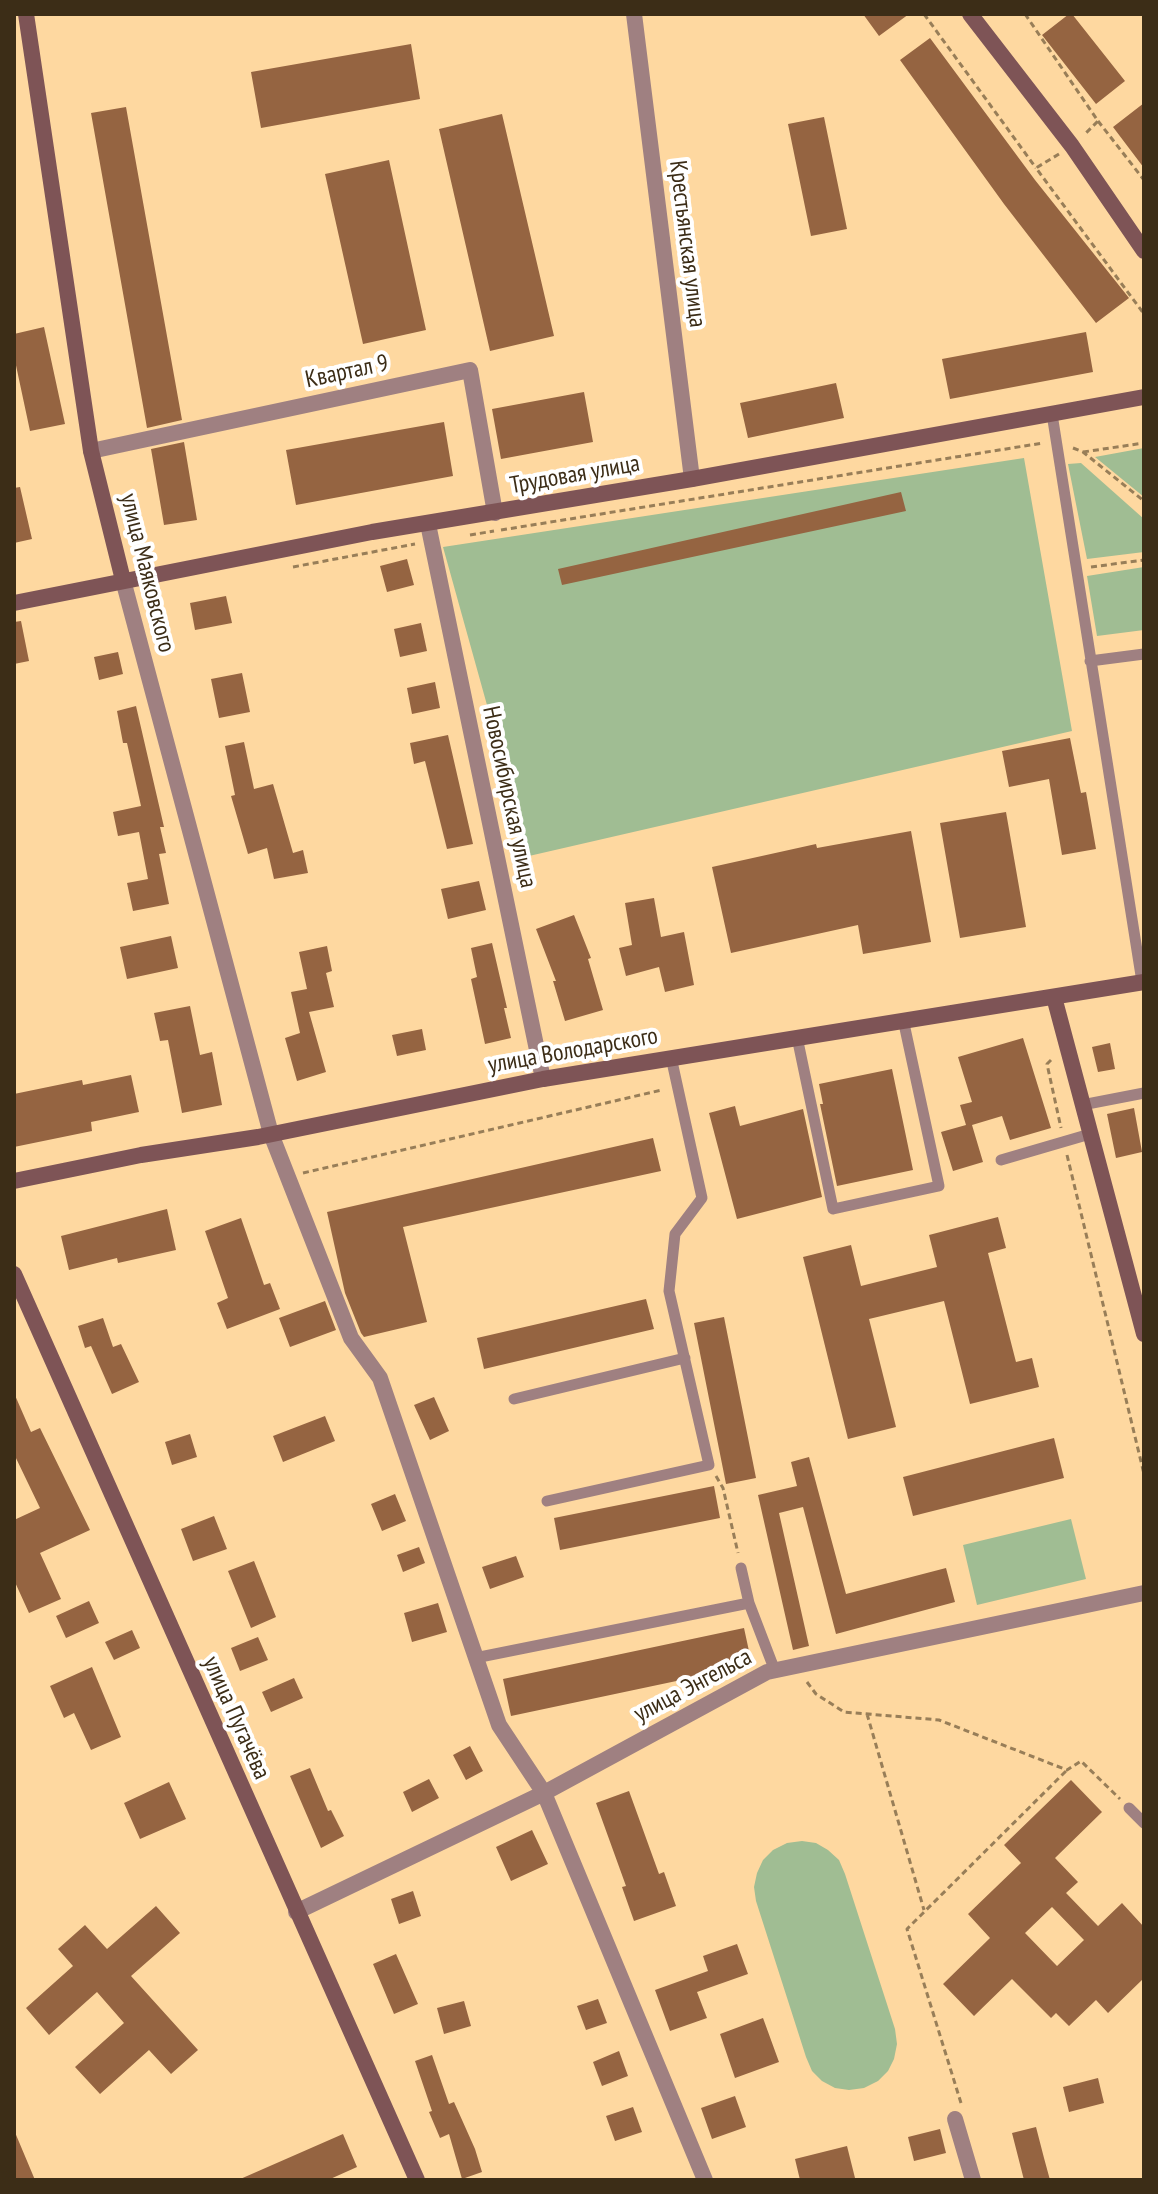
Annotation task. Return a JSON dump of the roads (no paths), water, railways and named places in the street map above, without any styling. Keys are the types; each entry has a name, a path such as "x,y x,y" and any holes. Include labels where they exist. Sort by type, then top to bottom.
{"street":[{"name":"улица Маяковского","path":"26,14 91,451 271,1134 351,1338 380,1378 499,1725 544,1793 705,2180"},
{"name":"Крестьянская улица","path":"634,14 692,479"},
{"path":"970,14 1072,146 1144,251"},
{"path":"1123,217 1144,231"},
{"name":"Квартал 9","path":"91,451 470,370 495,513"},
{"name":"Трудовая улица","path":"14,603 428,524 1144,397"},
{"name":"Новосибирская улица","path":"428,524 543,1079"},
{"name":"улица Володарского","path":"14,1181 141,1155 271,1134 543,1079 1143,982"},
{"path":"1054,997 1090,1134 1138,1287 1144,1334"},
{"name":"улица Пугачёва","path":"14,1274 410,2178"},
{"name":"улица Энгельса","path":"296,1912 544,1793 767,1672 1144,1593"},
{"path":"955,2119 973,2180"}],"lane":[{"path":"1052,414 1143,982"},
{"path":"1090,661 1144,654"},
{"path":"797,1037 833,1209 939,1186 903,1019"},
{"path":"547,1501 709,1465 669,1291 675,1234 702,1198 671,1057"},
{"path":"1082,1105 1144,1093"},
{"path":"1001,1160 1090,1134"},
{"path":"514,1399 685,1358"},
{"path":"741,1568 749,1603 775,1671"},
{"path":"475,1658 749,1603"},
{"path":"1129,1808 1144,1823"}]}
